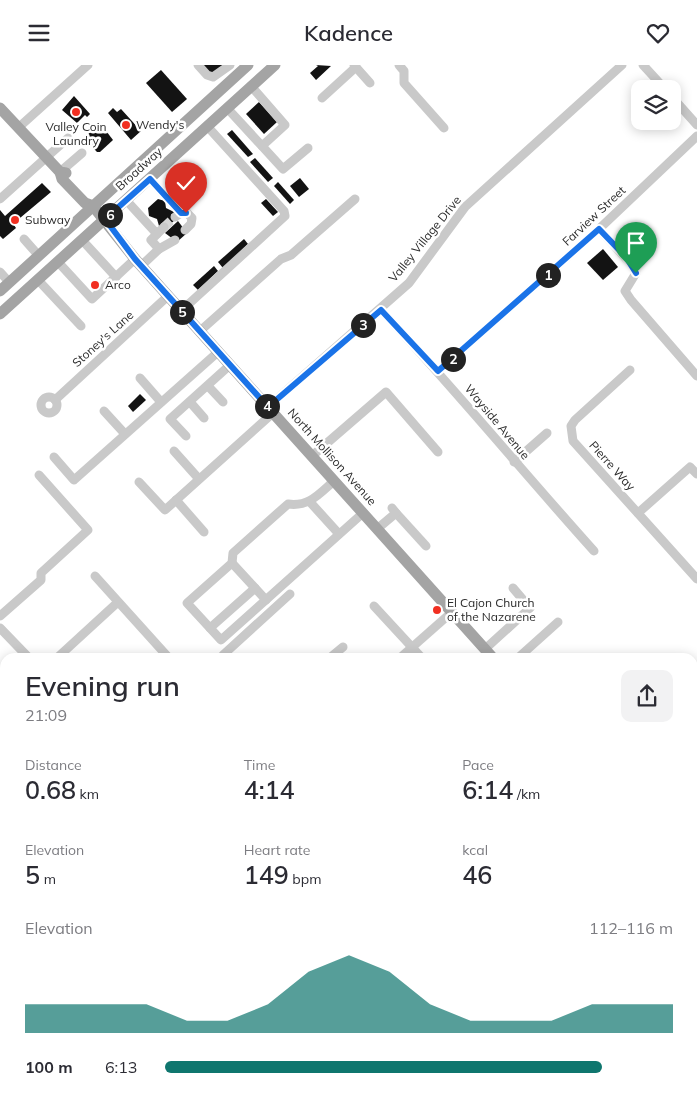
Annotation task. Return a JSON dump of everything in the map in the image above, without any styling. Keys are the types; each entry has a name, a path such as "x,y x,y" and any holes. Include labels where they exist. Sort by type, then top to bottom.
{"main road":[{"name":"Broadway","path":"0,291 248,65"},
{"name":"Broadway","path":"0,314 275,65"},
{"name":"North Mollison Avenue","path":"0,108 45,157 60,171 67,174 91,198 94,206 138,262 489,653"}],"street":[{"path":"18,128 88,65"},
{"path":"198,65 207,75 213,77 230,65"},
{"path":"399,65 404,71 404,83 444,128"},
{"name":"Valley Village Drive","path":"176,500 409,283 465,207 622,65"},
{"path":"643,65 657,80"},
{"path":"322,98 355,66 370,83"},
{"path":"251,86 285,125 262,146"},
{"path":"681,107 697,125"},
{"path":"227,109 283,169 308,148"},
{"path":"181,311 284,215 284,211 207,126"},
{"name":"Farview Street","path":"438,371 599,229 697,136"},
{"path":"0,199 68,138"},
{"path":"60,171 82,153"},
{"path":"150,179 178,215 186,213 192,218 191,224 185,230"},
{"path":"200,331 281,259 291,255 355,199"},
{"path":"126,200 157,234"},
{"path":"159,249 151,239 164,227"},
{"path":"599,229 634,267 636,273 625,291 630,300 697,376"},
{"path":"24,239 39,256"},
{"path":"82,240 116,277"},
{"path":"58,262 92,299 116,277 175,240"},
{"path":"0,272 9,282"},
{"path":"38,280 81,326"},
{"name":"Stoney's Lane","path":"55,400 168,296"},
{"name":"Wayside Avenue","path":"381,310 438,371 514,462 594,551"},
{"path":"54,457 74,479 218,352"},
{"path":"186,436 170,419 230,365"},
{"name":"Pierre Way","path":"630,370 570,426 574,441 697,579"},
{"path":"140,378 162,402"},
{"path":"208,386 223,401"},
{"path":"312,456 386,393 438,452"},
{"path":"190,402 204,418"},
{"path":"104,411 125,434"},
{"path":"514,462 547,433"},
{"path":"174,451 199,479"},
{"path":"638,513 690,467 697,474"},
{"path":"0,616 41,580 41,573 88,530 39,475"},
{"path":"334,481 310,502 299,505 288,504 233,553 232,563 187,603 221,640 363,513"},
{"path":"139,482 164,510 176,500 204,532"},
{"path":"310,502 339,534"},
{"path":"377,529 394,510 426,545"},
{"path":"232,563 266,600"},
{"path":"95,576 164,653"},
{"path":"210,628 255,587"},
{"path":"489,653 530,608 513,588"},
{"path":"225,653 290,594"},
{"path":"62,653 118,602"},
{"path":"374,606 417,653"},
{"path":"406,653 452,612"},
{"path":"523,653 558,622"},
{"path":"0,628 24,653"},
{"path":"336,653 343,647"}],"building":[{"path":"203,65 226,65 213,76"},
{"path":"316,65 331,66 316,80 310,73 318,66"},
{"path":"161,70 187,99 172,112 146,83"},
{"name":"Valley Coin Laundry","path":"74,96 90,114 87,117 85,115 77,123 62,110"},
{"path":"259,102 277,122 264,134 246,114"},
{"name":"Wendy's","path":"113,108 117,112 121,109 141,131 131,140 108,113"},
{"path":"100,123 113,140 100,152 97,152 84,138"},
{"path":"232,130 253,154 248,157 227,134"},
{"path":"255,158 273,178 268,182 250,162"},
{"path":"300,178 309,189 299,197 290,186"},
{"path":"278,182 294,200 290,204 274,186"},
{"path":"42,183 51,192 20,218 14,225 16,228 3,239 0,236 0,210 5,216"},
{"path":"158,199 165,201 166,208 174,212 176,219 166,228 159,226 157,219 149,216 148,208"},
{"path":"266,199 278,212 273,216 261,203"},
{"path":"178,221 187,233 177,242 165,233"},
{"path":"244,239 248,244 223,268 218,262"},
{"path":"603,249 618,267 603,280 587,263"},
{"path":"214,266 218,271 198,290 193,285"},
{"path":"140,394 146,400 133,412 128,406"}],"tunnel":[{"path":"164,227 175,217"}],"place":[{"name":"Valley Coin Laundry","path":"76,112"},
{"name":"Wendy's","path":"126,125"},
{"name":"Subway","path":"15,220"},
{"name":"Arco","path":"95,285"},
{"name":"El Cajon Church of the Nazarene","path":"437,610"}],"route":[{"path":"186,213 181,213 150,179 105,219 135,259 268,407 381,310 438,371 599,229 626,257 636,273"}]}
